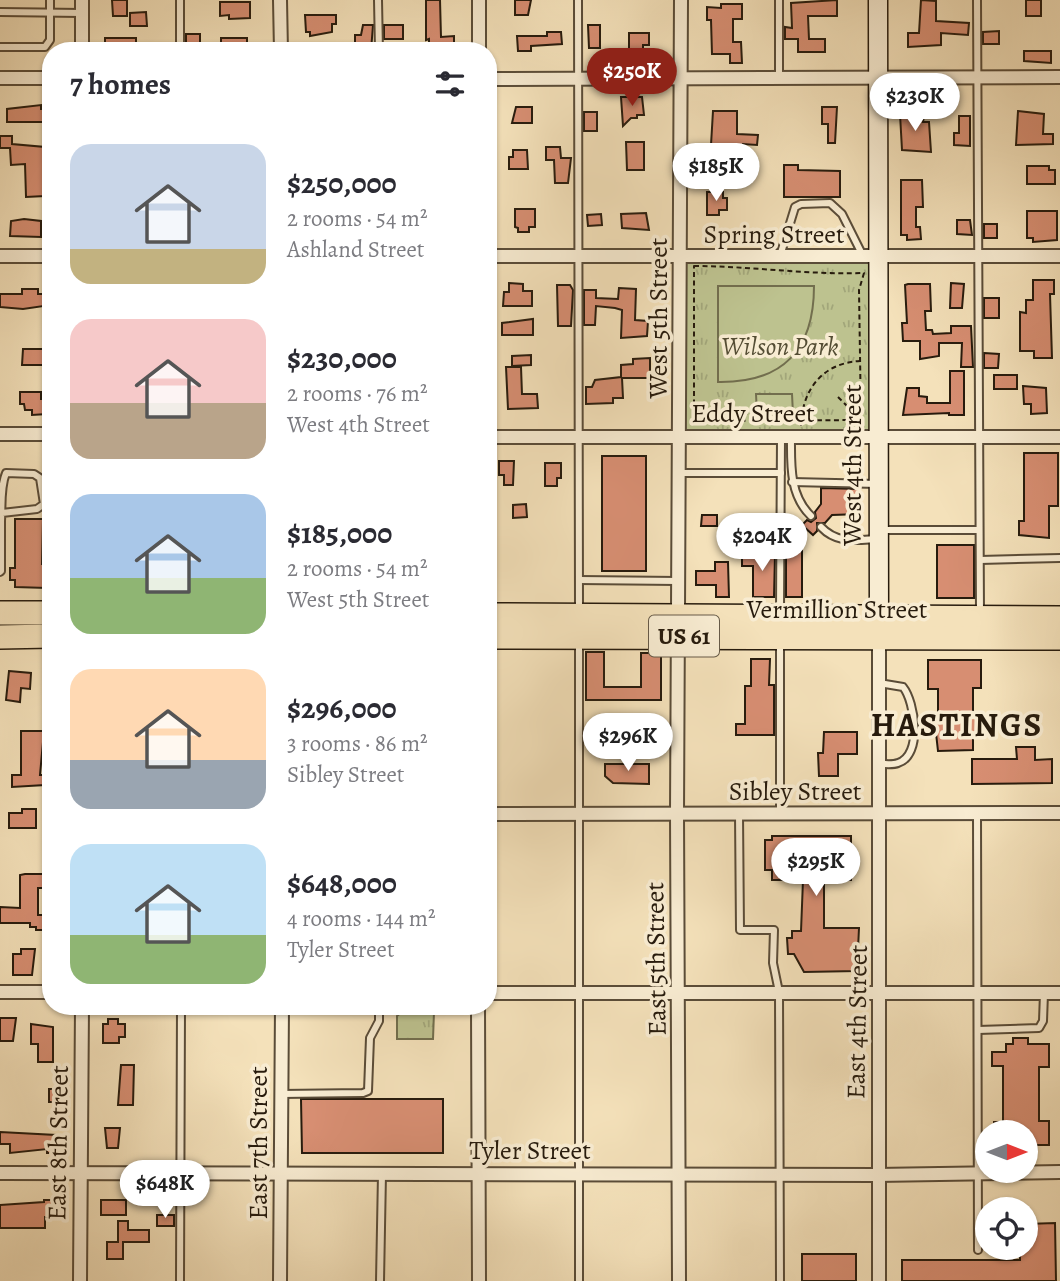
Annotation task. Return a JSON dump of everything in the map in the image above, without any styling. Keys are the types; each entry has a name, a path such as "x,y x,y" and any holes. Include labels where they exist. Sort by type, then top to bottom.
{"highway":[{"path":"0,613 42,613"},
{"name":"Vermillion Street","path":"497,616 579,625 878,626 1060,638"},
{"name":"Vermillion Street","path":"878,626 980,617 1060,618"},
{"name":"Vermillion Street","path":"497,636 579,625"},
{"path":"0,637 42,636"}],"street":[{"path":"280,0 281,42"},
{"path":"479,0 479,42"},
{"name":"West 5th Street","path":"679,625 681,0"},
{"name":"West 4th Street","path":"878,0 879,79 870,256 872,430 879,484 878,626"},
{"path":"82,6 82,42"},
{"path":"497,79 1060,77"},
{"path":"0,78 42,78"},
{"path":"0,256 42,256"},
{"name":"Spring Street","path":"497,256 1060,256"},
{"name":"Eddy Street","path":"497,437 791,436 872,430 1060,437"},
{"path":"0,434 42,434"},
{"name":"East 5th Street","path":"679,625 679,1281"},
{"name":"East 4th Street","path":"878,626 881,764 877,1175 879,1281"},
{"name":"Sibley Street","path":"497,814 1060,813"},
{"path":"0,992 42,992"},
{"path":"497,993 1060,993"},
{"name":"East 8th Street","path":"80,1281 82,1015"},
{"name":"East 7th Street","path":"280,1281 282,1015"},
{"path":"478,1015 480,1281"},
{"name":"Tyler Street","path":"1038,1173 1060,1172"},
{"name":"Tyler Street","path":"0,1173 975,1174"}],"lane":[{"path":"49,42 50,0"},
{"path":"180,0 180,42"},
{"path":"378,0 379,42"},
{"path":"578,0 579,1281"},
{"path":"779,0 779,79"},
{"path":"977,0 980,617"},
{"path":"0,12 50,12 82,6"},
{"path":"0,47 42,47"},
{"path":"780,256 795,207 801,204 830,203 842,214 870,256"},
{"path":"780,814 780,473 791,436"},
{"path":"791,436 792,482 803,508 811,516"},
{"path":"0,572 3,471 34,474 40,478 42,491"},
{"path":"680,473 780,473"},
{"path":"792,482 879,484"},
{"path":"2,513 37,509 42,505"},
{"path":"821,527 829,536 845,541 879,534 979,530"},
{"path":"979,560 1060,558"},
{"path":"579,580 680,581"},
{"path":"879,683 903,687 909,694 915,728 905,759 899,763 881,764"},
{"path":"976,813 978,1120"},
{"path":"739,814 740,930 774,930 773,963 779,992 780,1281"},
{"path":"978,1030 1039,1028 1043,1021 1044,993"},
{"path":"180,1281 181,1015"},
{"path":"281,1094 368,1091 370,1038 379,1021 379,1015"},
{"path":"380,1281 382,1173"}],"path":[{"path":"694,266 751,266 768,271 864,273 859,290 870,360 861,420 694,421 694,266"},
{"path":"791,436 801,420 805,398 820,376 842,363 870,360"},
{"path":"838,397 872,430"}],"green space":[{"name":"Wilson Park","path":"877,256 879,436 680,436 680,257"},
{"path":"718,286 814,286 813,309 801,345 777,369 741,381 718,382"},
{"path":"756,394 792,394 793,414 757,415"},
{"path":"434,1015 433,1039 397,1039 397,1016"}],"building":[{"path":"112,0 127,0 127,16 113,16"},
{"path":"426,0 440,0 441,37 454,36 454,42 426,40"},
{"path":"515,0 531,0 528,15 515,15"},
{"path":"837,0 837,16 808,16 809,39 825,39 825,52 798,52 798,39 785,39 785,27 792,28 791,3"},
{"path":"921,0 936,1 936,21 969,23 968,35 941,33 941,45 908,47 908,33 919,33"},
{"path":"1026,0 1041,0 1041,16 1026,16"},
{"path":"220,2 250,2 250,18 229,19 229,15 220,16"},
{"path":"721,4 742,4 742,19 733,19 733,42 741,42 742,63 730,63 730,54 712,54 711,20 707,20 707,7 721,8"},
{"path":"146,12 147,26 130,26 130,13"},
{"path":"305,15 336,15 336,24 332,24 332,32 310,36 310,32 306,32"},
{"path":"363,25 373,25 372,42 355,42 355,35 361,35"},
{"path":"384,25 403,25 403,39 384,39"},
{"path":"588,25 600,25 600,48 589,48"},
{"path":"999,31 999,44 983,44 983,32"},
{"path":"547,32 561,32 562,44 531,46 531,51 518,51 517,36 547,36"},
{"path":"629,33 649,33 649,45 643,45 643,53 629,53"},
{"path":"186,34 200,34 200,42 186,42"},
{"path":"105,38 136,38 136,42 105,42"},
{"path":"221,38 247,38 247,42 221,42"},
{"path":"1024,51 1051,51 1051,63 1024,61"},
{"path":"621,97 642,97 644,115 631,118 623,126"},
{"path":"41,105 42,122 7,122 7,109"},
{"path":"516,107 532,107 532,123 512,123"},
{"path":"822,107 837,107 835,143 828,143 828,124 822,124"},
{"path":"713,111 737,111 737,134 758,135 757,145 743,144 742,163 710,162"},
{"path":"1018,111 1044,114 1043,134 1053,134 1053,144 1016,145"},
{"path":"584,112 597,112 597,131 584,131"},
{"path":"917,112 924,115 923,122 929,122 931,152 902,150 900,114"},
{"path":"959,116 970,116 970,146 954,145 954,133 959,133"},
{"path":"0,136 12,136 12,144 42,147 42,196 26,197 25,164 11,165 10,148 0,148"},
{"path":"626,142 644,142 644,170 627,170"},
{"path":"546,147 560,147 561,158 571,158 568,183 555,183 554,160 546,160"},
{"path":"513,150 527,150 528,169 509,169 509,157 513,157"},
{"path":"784,165 798,165 798,170 840,171 840,197 784,197"},
{"path":"1027,166 1049,166 1049,170 1055,170 1055,184 1027,184"},
{"path":"901,180 922,180 923,207 916,207 916,227 920,227 921,239 907,240 907,235 901,235"},
{"path":"707,192 723,192 723,198 727,198 727,210 719,210 719,215 707,215"},
{"path":"515,209 535,209 535,227 529,227 529,232 518,232 515,227"},
{"path":"1027,211 1057,211 1057,240 1033,242 1033,238 1027,238"},
{"path":"646,213 649,230 622,228 621,214"},
{"path":"601,214 602,225 588,226 587,215"},
{"path":"957,220 970,220 972,235 957,234"},
{"path":"11,221 41,221 41,237 10,236"},
{"path":"984,224 997,224 997,238 984,238"},
{"path":"1033,280 1054,280 1054,294 1050,294 1052,358 1034,358 1034,351 1020,351 1020,312 1026,313 1026,300 1033,300"},
{"path":"509,283 523,284 523,291 532,291 532,306 503,306 504,292 509,292"},
{"path":"951,283 964,284 962,308 950,308"},
{"path":"930,284 931,311 925,311 926,330 932,330 933,334 951,333 951,326 971,326 973,367 961,367 962,343 939,343 939,356 920,359 920,341 903,341 902,323 907,323 905,285"},
{"path":"557,285 570,285 573,290 571,326 558,326"},
{"path":"619,288 636,289 635,320 648,321 647,336 621,338 622,310 615,308 596,306 595,325 584,325 584,290 596,290 596,298 618,299"},
{"path":"22,289 38,289 38,294 42,294 42,306 23,309 0,307 0,294 22,294"},
{"path":"984,298 999,298 999,318 984,318"},
{"path":"533,319 533,335 502,335 502,323"},
{"path":"23,349 42,349 42,365 22,365"},
{"path":"984,353 999,354 998,368 984,368"},
{"path":"531,355 531,365 512,366 512,356"},
{"path":"650,358 650,378 622,378 623,398 613,398 613,403 586,404 586,387 592,387 595,380 621,377 621,365 633,364 633,359"},
{"path":"506,367 521,367 522,394 537,394 538,408 508,409"},
{"path":"950,371 964,371 964,415 903,415 907,388 919,388 919,396 927,397 927,403 950,403"},
{"path":"994,375 1017,375 1017,389 994,389"},
{"path":"1023,386 1046,388 1047,413 1031,414 1031,404 1024,404"},
{"path":"20,392 41,392 42,414 32,415 32,410 25,410 24,404 20,404"},
{"path":"1024,453 1058,453 1058,506 1049,506 1049,538 1019,535 1019,521 1024,521"},
{"path":"602,456 646,456 646,571 602,571"},
{"path":"499,461 514,461 513,485 504,485 504,475 499,475"},
{"path":"545,463 561,463 561,478 557,478 557,486 545,486"},
{"path":"821,488 860,489 860,514 832,515 825,523 817,523 817,531 813,535 802,525 807,520 811,522 816,518 815,512 821,504"},
{"path":"526,504 527,517 513,518 513,505"},
{"path":"702,515 717,515 717,526 701,526"},
{"path":"15,519 42,519 42,588 15,587 15,580 10,580 10,568 15,568"},
{"path":"937,545 974,545 974,598 937,598"},
{"path":"786,550 802,550 802,597 786,597"},
{"path":"742,554 775,554 774,597 753,597 753,566 742,566"},
{"path":"715,562 728,562 729,597 716,597 716,585 696,585 696,571 715,571"},
{"path":"586,652 604,652 604,687 641,687 641,653 661,653 661,700 586,700"},
{"path":"751,659 770,659 769,685 774,685 774,735 736,735 736,724 745,724 745,686 751,686"},
{"path":"928,660 981,660 981,688 973,688 973,713 982,713 982,733 973,733 973,750 938,751 934,715 938,715 938,689 928,689"},
{"path":"9,671 31,673 30,689 21,688 20,702 6,700"},
{"path":"21,731 42,731 42,785 12,787 12,775 21,775"},
{"path":"824,732 857,732 857,754 838,754 838,776 819,776 818,753 823,753"},
{"path":"1016,747 1035,747 1035,760 1052,759 1052,783 972,784 972,759 1017,759"},
{"path":"605,764 649,764 649,784 613,783 605,776"},
{"path":"22,809 36,809 36,828 9,828 9,813 22,813"},
{"path":"772,836 851,836 851,880 824,880 824,928 859,928 857,971 804,972 794,954 788,954 787,938 792,938 792,931 801,931 803,880 772,880 772,870 765,870 765,840 772,840"},
{"path":"42,874 42,888 38,888 38,915 42,915 42,930 30,927 30,923 0,923 0,907 20,908 20,875"},
{"path":"21,949 35,949 32,975 13,975 13,954 21,954"},
{"path":"0,1018 16,1018 13,1041 0,1041"},
{"path":"108,1019 118,1019 118,1024 125,1024 125,1037 119,1037 119,1043 103,1043 103,1024 108,1024"},
{"path":"31,1024 53,1027 53,1062 38,1062 38,1044 31,1044"},
{"path":"1013,1038 1028,1038 1028,1044 1049,1044 1049,1067 1039,1067 1039,1121 1049,1121 1049,1145 1038,1145 1038,1120 1003,1120 1003,1066 992,1066 992,1052 1006,1052 1006,1044 1013,1044"},
{"path":"121,1065 134,1065 133,1105 118,1105"},
{"path":"49,1089 61,1089 61,1102 49,1102"},
{"path":"301,1099 443,1099 443,1153 302,1153"},
{"path":"105,1128 120,1128 118,1148 107,1148"},
{"path":"0,1132 56,1135 56,1153 47,1153 47,1149 10,1153 10,1144 0,1144"},
{"path":"55,1200 55,1217 45,1217 45,1228 0,1228 0,1205"},
{"path":"101,1200 126,1200 126,1215 101,1215"},
{"path":"157,1215 174,1215 174,1226 157,1226"},
{"path":"118,1221 128,1221 128,1230 149,1230 149,1242 123,1242 123,1259 107,1259 107,1242 118,1242"},
{"path":"1055,1223 1056,1281 902,1281 902,1260 1038,1260 1038,1224"},
{"path":"802,1254 856,1254 856,1281 802,1281"}],"district":[{"name":"HASTINGS","path":"957,724"}]}
